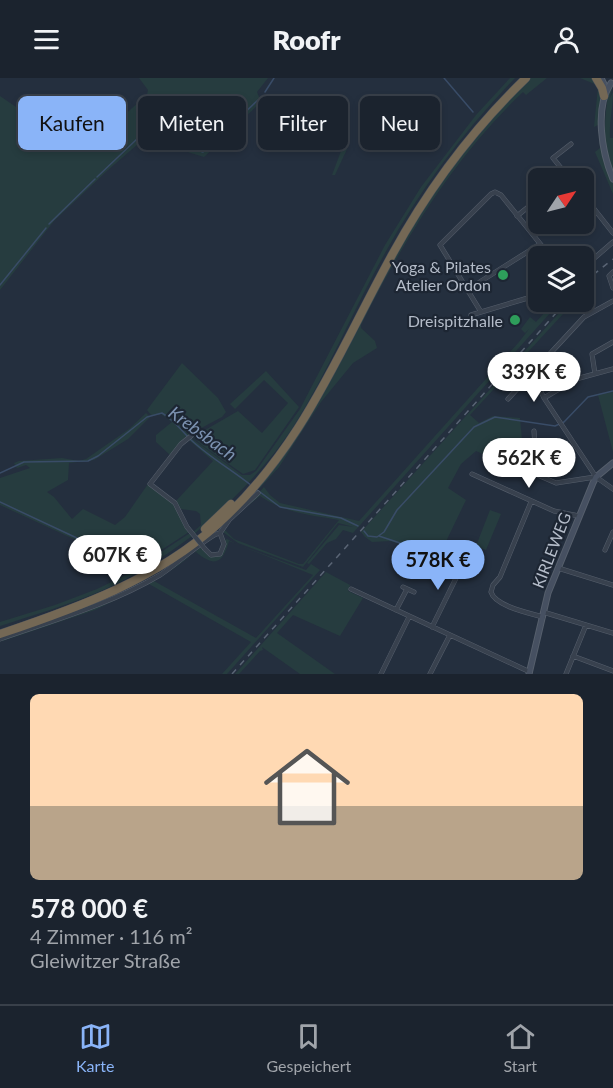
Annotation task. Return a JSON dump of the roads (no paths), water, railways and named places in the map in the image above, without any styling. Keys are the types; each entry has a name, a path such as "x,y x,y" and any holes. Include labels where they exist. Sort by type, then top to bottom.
{"highway":[{"path":"0,634 74,609 140,578 200,539 218,525 252,491 305,410 387,255 422,196 475,125 519,78"},
{"path":"256,482 289,444 309,413 426,197 479,127 526,78"},
{"path":"600,79 604,99"},
{"path":"0,628 73,605 137,575 176,551 252,491"}],"street":[{"path":"600,79 612,82 604,99 603,142 613,179"},
{"path":"560,168 553,158 571,144"},
{"path":"467,291 540,244 501,195 495,192 442,241 441,249 467,291 481,312"},
{"path":"517,216 528,207"},
{"path":"594,209 613,233"},
{"path":"594,258 613,242"},
{"path":"611,273 613,288"},
{"path":"471,315 528,298"},
{"path":"508,399 584,317 613,301"},
{"path":"595,374 592,354 613,342"},
{"path":"544,398 576,379 613,369"},
{"path":"532,373 544,398 596,477 613,489"},
{"path":"534,431 537,475"},
{"path":"191,436 150,484 176,503 187,527 211,555 220,554 224,544 220,533"},
{"name":"KIRLEWEG","path":"531,673 530,665 548,593 596,477 613,463"},
{"path":"526,470 556,483 596,477"},
{"path":"472,474 554,511 579,516"},
{"path":"220,533 252,491"},
{"path":"531,501 500,577 493,585 491,592 495,599 518,610 613,633"},
{"path":"605,550 613,532"},
{"path":"0,639 84,611 139,587 176,565 214,533 220,533"},
{"path":"441,557 477,569"},
{"path":"432,627 462,564"},
{"path":"558,568 613,585"},
{"path":"351,588 531,673"},
{"path":"396,610 405,588 414,592"},
{"path":"381,674 410,617"},
{"path":"566,674 586,625"},
{"path":"430,674 450,635"},
{"path":"573,656 613,670"}],"waterway":[{"path":"265,92 274,78"},
{"path":"444,78 473,112"},
{"path":"97,177 137,139 164,140 203,152 258,100"},
{"path":"49,224 95,179"},
{"path":"0,285 46,228"},
{"name":"Krebsbach","path":"364,531 368,536 377,537 384,532 397,510 474,427 495,417 555,426 564,422 588,397 613,391"},
{"name":"Krebsbach","path":"0,473 24,462 88,461 98,456 147,417 162,413 197,446 252,486"},
{"name":"Krebsbach","path":"256,489 280,507 341,518 358,526"},
{"path":"0,502 79,539 124,565"},
{"path":"379,536 412,547"}],"railway":[{"path":"594,274 613,259"},
{"path":"232,674 557,312"}],"place":[{"name":"Yoga & Pilates Atelier Ordon","path":"503,275"},
{"name":"Dreispitzhalle","path":"515,320"}]}
